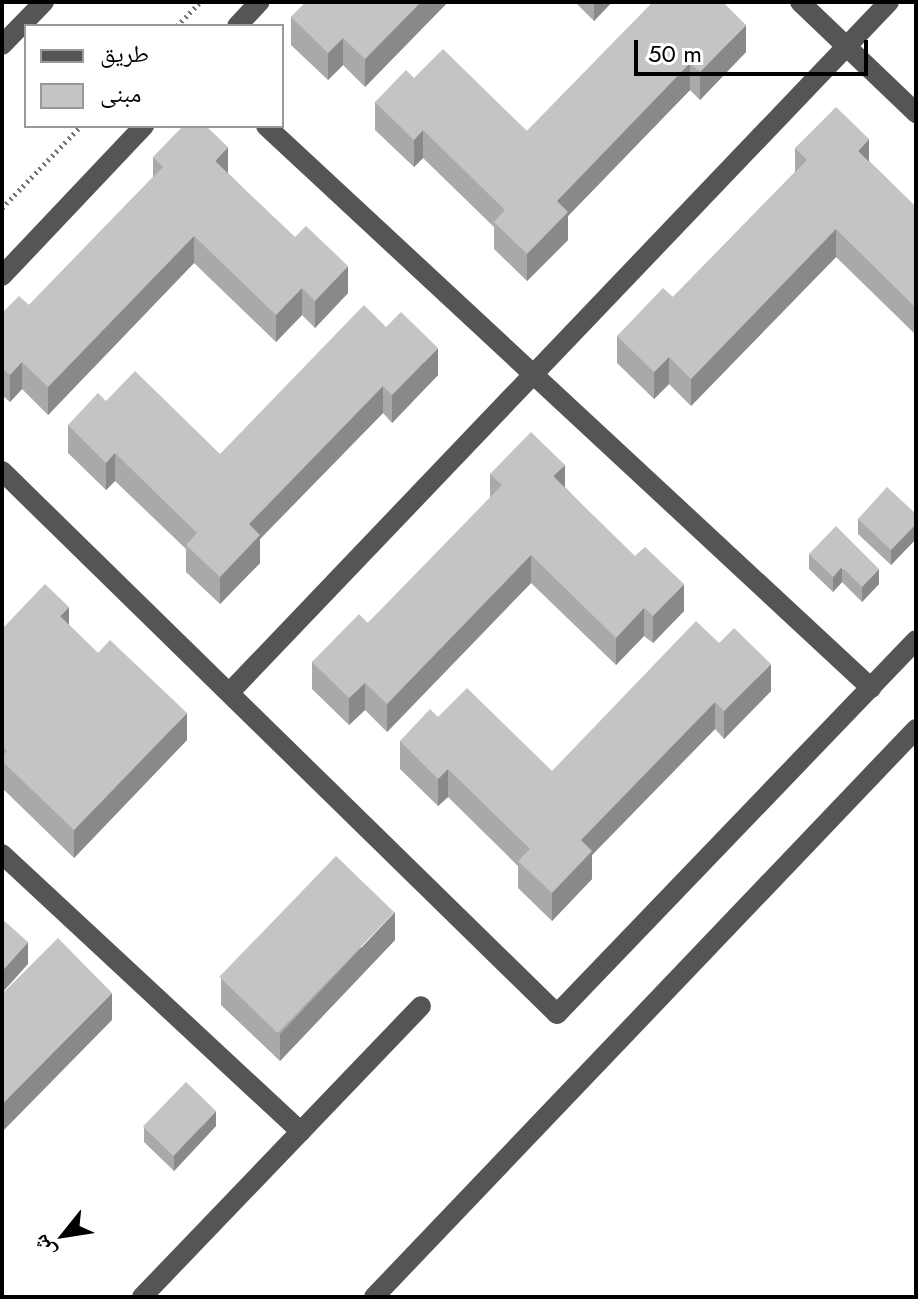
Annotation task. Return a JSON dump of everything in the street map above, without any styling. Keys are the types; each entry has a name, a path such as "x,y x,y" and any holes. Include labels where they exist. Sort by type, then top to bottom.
{"street":[{"path":"2,45 44,2"},
{"path":"239,24 259,2"},
{"path":"800,2 916,113"},
{"path":"230,692 537,375 889,2"},
{"path":"2,276 142,128"},
{"path":"268,128 871,688"},
{"path":"2,471 557,1014 916,640"},
{"path":"374,1297 916,729"},
{"path":"2,854 301,1132"},
{"path":"142,1297 421,1006"}],"path":[{"path":"179,24 200,2"},
{"path":"2,208 79,128"}],"building":[{"path":"306,2 421,2 365,59 343,38 328,53 291,17"},
{"path":"653,2 723,2 746,25 700,72 690,63 557,201 568,212 527,254 494,222 505,210 423,130 414,140 375,102 406,70 414,78 443,49 527,131"},
{"path":"836,107 869,139 858,151 916,207 916,308 836,229 691,379 669,357 654,372 617,336 663,288 673,297 807,160 795,148"},
{"path":"181,128 208,128 228,147 215,161 295,237 306,226 348,266 315,301 302,288 276,315 194,236 48,387 22,362 10,375 2,368 2,313 19,296 29,305 163,167 153,157"},
{"path":"364,305 386,327 401,312 438,348 392,395 383,386 249,524 260,535 220,577 186,545 197,533 115,453 106,463 68,425 98,393 106,401 135,371 220,454"},
{"path":"531,432 565,465 553,476 635,556 645,547 684,584 653,616 644,608 616,638 531,555 387,704 365,683 349,698 312,662 359,614 368,623 502,485 490,474"},
{"path":"887,487 916,514 916,524 891,550 858,519"},
{"path":"836,526 879,569 862,587 842,567 833,577 809,554"},
{"path":"45,584 69,607 60,616 98,653 110,640 187,713 74,830 2,761 7,751 2,746 2,629"},
{"path":"696,621 719,643 734,628 771,664 724,711 715,702 581,840 592,851 552,893 518,861 530,849 448,769 438,779 400,741 430,709 438,717 467,688 552,771"},
{"path":"336,856 394,912 278,1033 219,977"},
{"path":"2,919 28,942 2,971"},
{"path":"58,938 112,993 2,1104 2,994"},
{"path":"186,1082 216,1111 173,1156 143,1127"}]}
